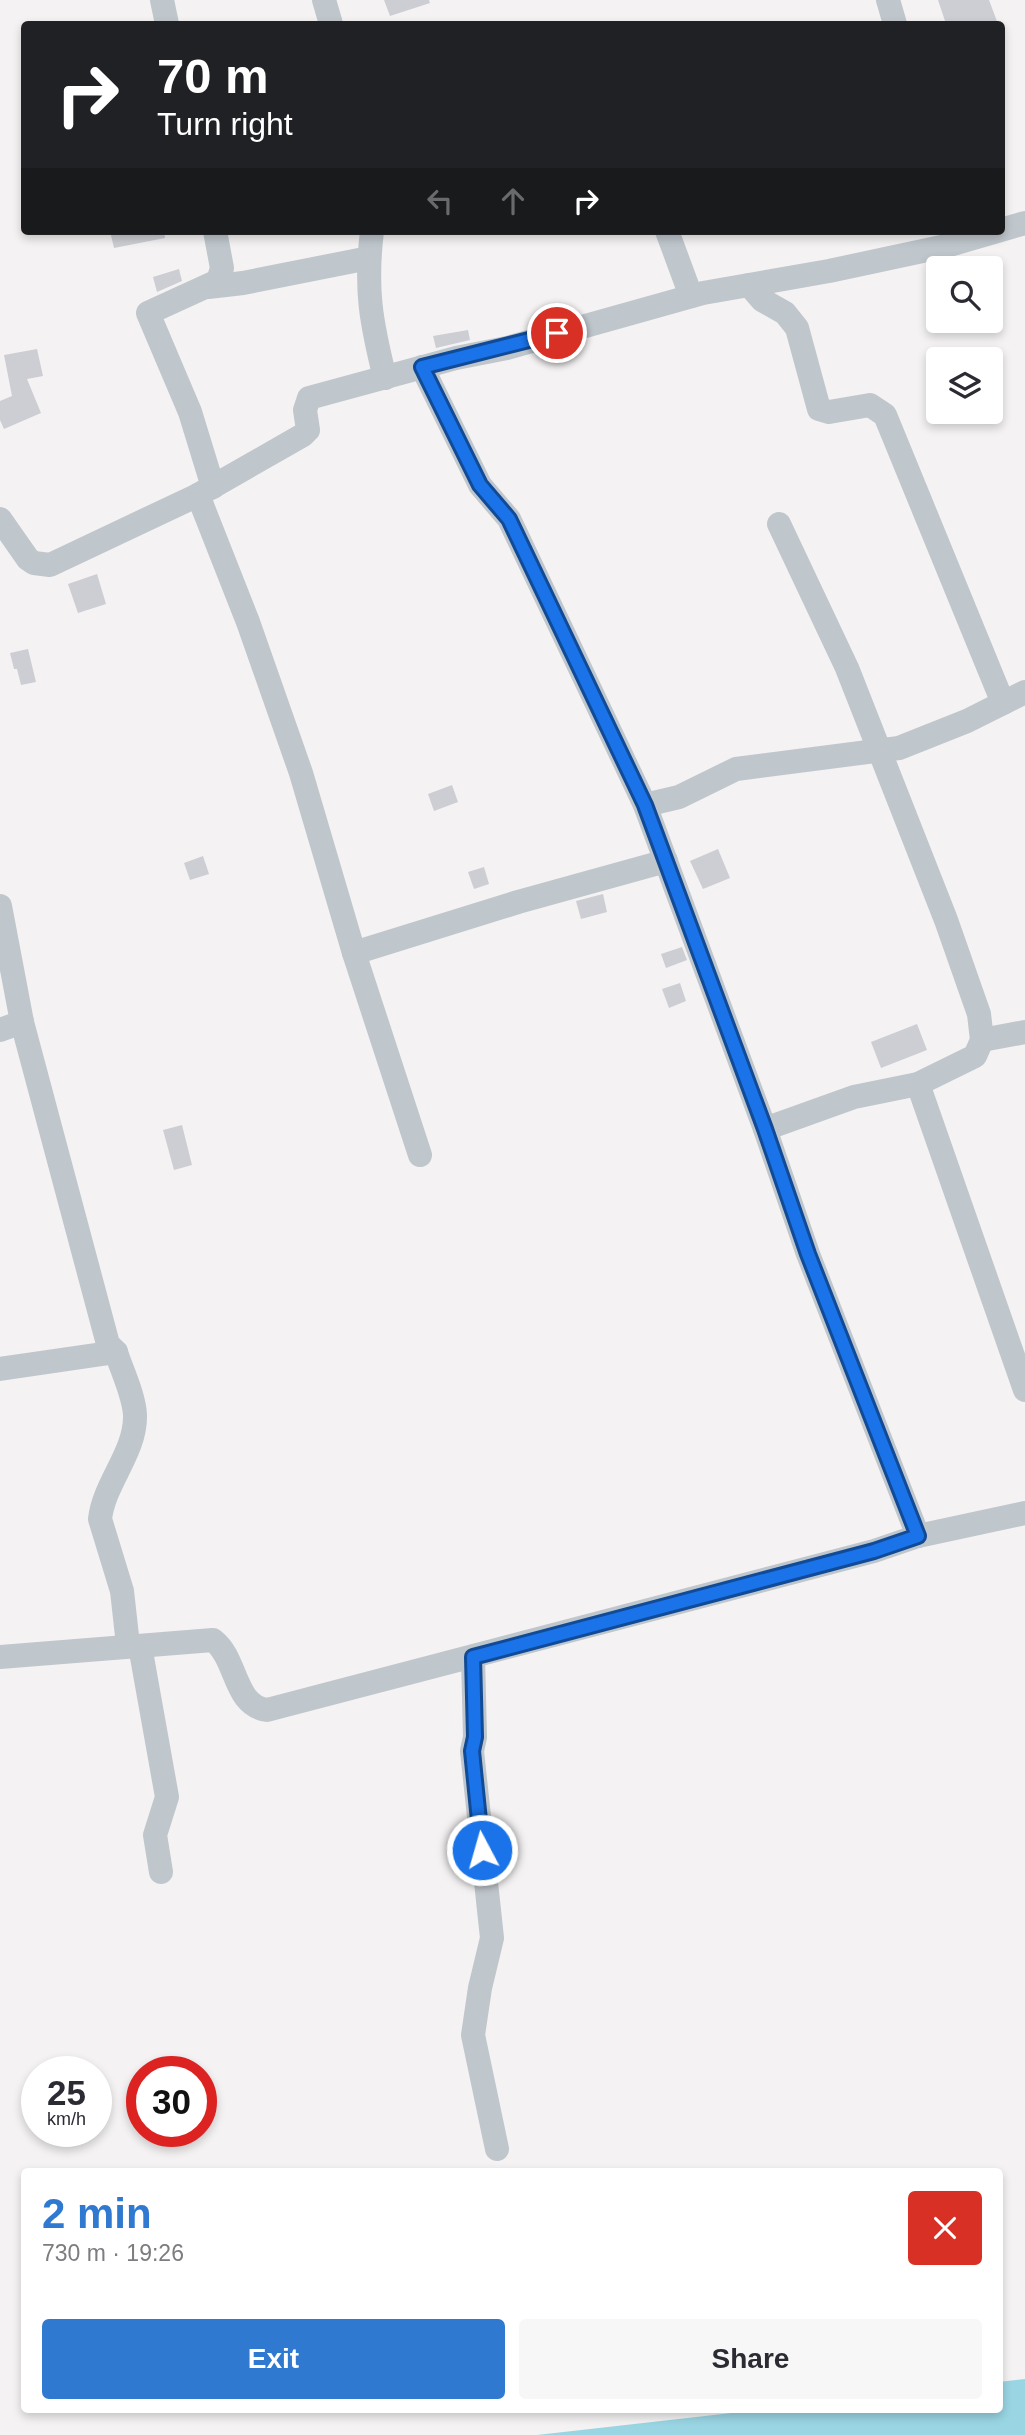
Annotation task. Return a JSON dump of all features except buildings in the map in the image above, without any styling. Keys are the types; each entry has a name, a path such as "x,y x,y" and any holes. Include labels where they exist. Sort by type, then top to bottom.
{"street":[{"path":"162,0 166,21"},
{"path":"324,0 330,21"},
{"path":"888,0 894,21"},
{"path":"1005,227 1025,223"},
{"path":"216,235 222,276 208,287 148,313 190,412 206,491 301,773 354,953 420,1155"},
{"path":"372,235 369,307 385,378"},
{"path":"668,235 691,296"},
{"path":"0,519 28,559 34,563 50,565 206,491 306,432 305,410 309,398 422,367 507,348 691,296 952,238"},
{"path":"208,287 243,283 369,258"},
{"path":"749,285 762,300 785,313 797,328 819,410 828,412 870,405 885,415 1003,703"},
{"path":"422,367 480,485 509,519 645,805 765,1129 808,1254 918,1536"},
{"path":"765,1129 854,1097 918,1084 975,1056 982,1040 979,1014 880,751 847,668 779,524"},
{"path":"645,805 679,797 736,769 880,751 922,741 1025,692"},
{"path":"354,953 518,902 666,861"},
{"path":"0,906 11,1026 108,1344 116,1352 135,1415 127,1450 102,1508 100,1519 122,1591 167,1797 155,1835 161,1872"},
{"path":"982,1040 1025,1032"},
{"path":"918,1084 1025,1390"},
{"path":"0,1369 116,1352"},
{"path":"0,1657 213,1640 229,1658 249,1703 257,1709 267,1710 874,1551 918,1536 1025,1513"},
{"path":"473,1657 475,1737 472,1751 492,1938 480,1988 473,2035 497,2149"}],"water":[{"path":"1025,2379 1025,2435 537,2435 731,2413 1003,2413 1003,2382"}],"route":[{"path":"482,1850 472,1751 475,1737 473,1657 874,1551 918,1536 808,1254 765,1129 645,805 509,519 480,485 422,367 507,348 557,333"}]}
